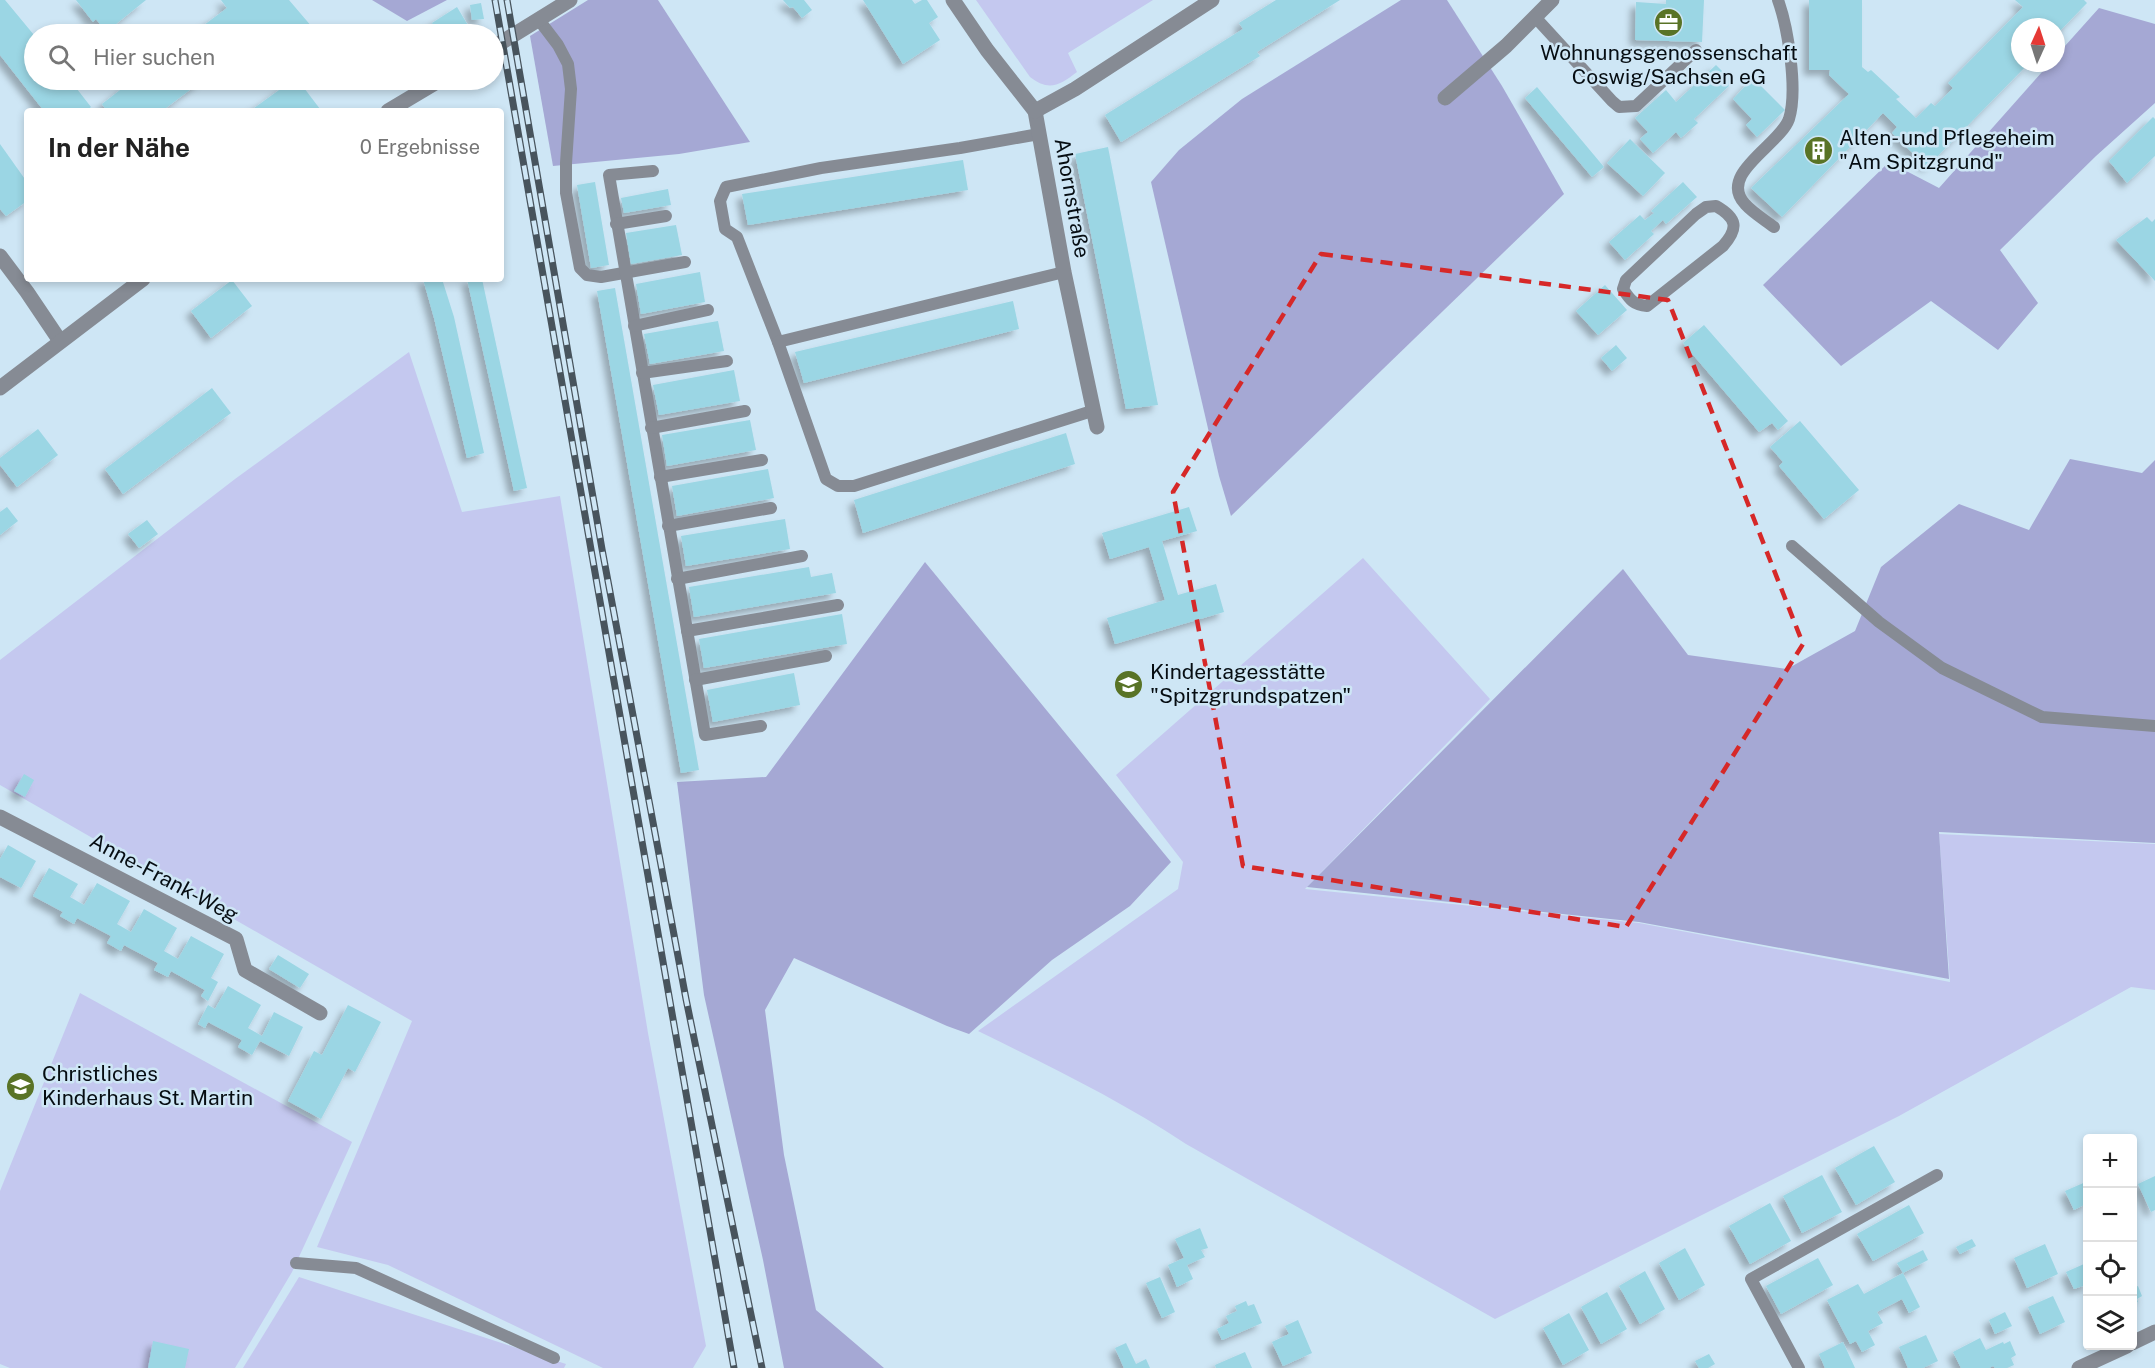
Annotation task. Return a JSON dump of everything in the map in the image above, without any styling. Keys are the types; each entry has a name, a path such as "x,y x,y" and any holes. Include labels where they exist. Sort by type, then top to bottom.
{"street":[{"path":"504,41 570,0"},
{"name":"Ahornstraße","path":"953,0 987,50 1035,111 1064,272 1096,427"},
{"path":"1035,111 1075,89 1212,0"},
{"path":"1445,98 1506,46 1552,0"},
{"path":"393,108 423,90"},
{"path":"0,256 60,340"},
{"path":"0,388 138,282"},
{"name":"Anne-Frank-Weg","path":"0,817 236,939 245,970 320,1013"},
{"path":"2137,1341 2155,1332"},
{"path":"2079,1368 2118,1350"}],"lane":[{"path":"1774,227 1744,203 1738,191 1738,180 1745,168 1773,142 1788,121 1792,106 1787,29 1778,0"},
{"path":"1535,17 1619,107 1636,106 1696,50"},
{"path":"538,20 558,45 568,63 571,89 566,193 580,268 586,275 601,277 686,262"},
{"path":"1039,134 821,168 726,187 720,201 726,229 737,237 778,342 826,479 838,486 854,486 1092,411"},
{"path":"653,171 609,176 624,274 705,735 761,726"},
{"path":"1726,212 1742,198"},
{"path":"1716,206 1726,212 1733,219 1734,228 1731,237 1723,246 1647,306 1638,306 1630,300 1623,289 1626,280 1696,214 1706,207 1716,206"},
{"path":"616,224 666,216"},
{"path":"778,342 1064,272"},
{"path":"634,326 708,310"},
{"path":"642,374 727,361"},
{"path":"651,428 746,411"},
{"path":"660,477 762,460"},
{"path":"668,526 771,508"},
{"path":"1792,546 1879,622 1952,673 2042,717 2155,726"},
{"path":"677,579 802,556"},
{"path":"687,631 838,605"},
{"path":"695,680 826,656"},
{"path":"1799,1368 1751,1279 1937,1175"},
{"path":"296,1263 356,1268 554,1358"}],"highlighted area":[{"path":"1321,254 1668,300 1803,644 1626,927 1243,866 1173,492"}],"shaded area":[{"path":"372,0 447,0 407,21"},
{"path":"588,0 658,0 750,142 679,154 553,166 530,36"},
{"path":"976,0 1153,0 1068,53 1077,72 1060,83 1049,85 1037,82 1030,77"},
{"path":"1401,0 1447,0 1502,86 1564,194 1231,516 1219,476 1151,182 1179,150 1242,99"},
{"path":"2099,8 2155,24 2155,103 2096,156 2000,250 2038,303 1998,350 1931,301 1841,366 1763,285 1889,162 1939,188 2042,72 2065,72 2065,46"},
{"path":"409,352 462,512 560,496 648,1033 706,1346 693,1368 603,1368 388,1265 317,1247 412,1021 0,785 0,660 235,479"},
{"path":"2070,459 2142,473 2155,460 2155,843 1939,832 1949,979 1639,922 1307,887 1623,569 1688,655 1787,669 1855,631 1881,567 1959,504 2029,530"},
{"path":"1363,558 1490,699 1305,889 1639,923 1950,982 1939,834 2155,844 2155,990 2131,987 1899,1116 1495,1319 1186,1144 1110,1098 978,1031 1178,889 1183,862 1116,775"},
{"path":"925,562 1171,862 1130,906 1052,960 969,1034 794,958 765,1010 784,1155 816,1310 884,1368 784,1368 763,1260 704,995 677,782 766,777"},
{"path":"80,993 352,1142 292,1272 235,1368 10,1368 0,1364 0,1191"},
{"path":"299,1277 566,1364 564,1368 243,1368"}],"building":[{"path":"0,0 5,0 25,24 24,86 0,55"},
{"path":"76,0 146,0 116,24 100,24 96,19 93,22"},
{"path":"221,0 289,0 309,24 205,24 227,8"},
{"path":"783,0 804,0 812,10 802,18"},
{"path":"863,0 912,0 915,4 927,0 938,17 929,23 940,40 903,64"},
{"path":"1276,0 1340,0 1257,52 1260,56 1121,142 1105,115 1243,29 1239,23"},
{"name":"Wohnungsgenossenschaft Coswig/Sachsen eG","path":"1666,0 1704,0 1702,42 1635,40 1636,2 1666,4"},
{"path":"1809,0 1862,0 1862,67 1868,72 1871,70 1900,97 1896,99 1916,118 1931,103 1935,106 1953,88 1948,83 2011,19 2011,72 2020,72 1927,167 1892,133 1897,127 1883,113 1782,217 1751,188 1849,94 1829,75 1830,70 1809,70"},
{"path":"2015,0 2084,0 2087,3 2065,26 2065,18 2012,18 2023,7"},
{"path":"481,3 484,19 472,20 470,5"},
{"path":"457,7 467,24 433,24"},
{"path":"1716,65 1733,82 1694,119 1698,123 1681,138 1676,132 1653,153 1640,139 1648,132 1635,118 1666,90 1676,102"},
{"path":"1753,78 1785,110 1757,137 1746,125 1752,119 1733,99"},
{"path":"1537,87 1604,167 1592,177 1525,98"},
{"path":"28,90 78,90 91,107 90,108 42,108"},
{"path":"120,90 190,90 166,108 105,108 102,104"},
{"path":"279,90 306,90 319,108 254,108"},
{"path":"2153,117 2155,119 2155,156 2127,183 2109,161"},
{"path":"1630,139 1665,173 1643,196 1607,163"},
{"path":"0,144 24,178 24,203 6,216 0,209"},
{"path":"1108,147 1158,405 1126,409 1075,154"},
{"path":"963,160 968,190 748,225 742,194"},
{"path":"595,182 609,265 591,268 577,185"},
{"path":"1683,182 1697,197 1666,224 1663,220 1651,231 1654,234 1625,260 1609,242 1640,215 1645,220 1654,213 1651,211"},
{"path":"668,189 671,205 624,213 621,198"},
{"path":"2147,217 2152,222 2155,219 2155,281 2116,240"},
{"path":"676,225 682,255 631,264 626,233"},
{"path":"700,272 705,302 641,314 636,284"},
{"path":"229,282 234,282 252,306 211,338 191,311"},
{"path":"424,282 443,282 454,317 484,453 467,458"},
{"path":"468,282 483,282 527,488 514,491"},
{"path":"1605,285 1627,310 1598,335 1576,311"},
{"path":"615,288 699,770 681,773 597,291"},
{"path":"1013,301 1019,329 804,383 795,352"},
{"path":"718,321 724,351 650,364 644,334"},
{"path":"1704,325 1788,421 1778,430 1772,423 1759,432 1683,343"},
{"path":"1616,345 1627,358 1612,371 1601,358"},
{"path":"734,370 740,401 659,415 653,385"},
{"path":"212,388 231,413 123,494 105,469"},
{"path":"750,420 756,450 667,466 662,435"},
{"path":"1800,421 1859,490 1824,519 1779,466 1783,462 1770,447"},
{"path":"38,429 58,455 17,487 0,465 0,458"},
{"path":"1066,433 1075,464 863,533 854,500"},
{"path":"768,469 774,498 677,516 672,486"},
{"path":"7,507 18,521 0,535 0,512"},
{"name":"Kindertagesstätte \"Spitzgrundspatzen\"","path":"1189,507 1197,531 1162,541 1178,595 1216,584 1224,612 1115,644 1107,618 1165,600 1149,547 1110,559 1102,533"},
{"path":"785,519 790,549 686,566 681,536"},
{"path":"147,520 158,534 139,548 128,534"},
{"path":"809,567 811,577 832,573 836,593 694,617 689,587"},
{"path":"842,614 847,644 704,668 699,639"},
{"path":"794,673 800,705 713,722 707,690"},
{"path":"24,774 34,780 25,797 14,791"},
{"path":"8,845 36,861 21,888 0,877 0,859"},
{"path":"49,868 78,884 70,897 84,905 97,883 130,901 117,924 131,932 144,909 177,928 164,951 178,959 191,936 224,954 211,978 218,982 208,1001 201,996 205,990 171,971 168,977 154,970 158,963 124,945 121,951 107,943 111,936 77,918 74,924 60,916 63,912 33,896"},
{"path":"278,955 309,974 300,988 269,969"},
{"path":"228,986 261,1005 248,1028 262,1036 274,1012 303,1027 289,1056 260,1041 252,1055 238,1047 242,1040 208,1022 205,1028 198,1024 208,1005 215,1009"},
{"path":"348,1005 381,1022 355,1072 348,1068 321,1119 288,1101 314,1051 322,1055"},
{"path":"1874,1146 1895,1182 1856,1205 1835,1168"},
{"path":"1822,1175 1842,1212 1802,1233 1783,1196"},
{"path":"2155,1176 2155,1210 2151,1212 2138,1184"},
{"path":"2083,1183 2083,1206 2074,1210 2065,1191"},
{"path":"1770,1203 1791,1241 1750,1264 1729,1226"},
{"path":"1909,1205 1924,1233 1873,1261 1857,1234"},
{"path":"1200,1228 1208,1248 1201,1250 1205,1257 1187,1265 1193,1279 1177,1287 1168,1265 1184,1258 1175,1239"},
{"path":"1972,1239 1976,1246 1960,1254 1956,1247"},
{"path":"2045,1244 2058,1274 2027,1288 2014,1258"},
{"path":"1685,1248 1705,1285 1679,1300 1659,1263"},
{"path":"1923,1250 1928,1260 1903,1273 1897,1263"},
{"path":"1818,1258 1833,1285 1781,1314 1766,1286"},
{"path":"2083,1264 2083,1286 2074,1289 2066,1272"},
{"path":"1645,1271 1665,1309 1640,1324 1619,1286"},
{"path":"1903,1273 1920,1307 1909,1313 1902,1299 1877,1312 1883,1323 1868,1331 1875,1345 1862,1352 1856,1341 1850,1344 1827,1300 1858,1284 1864,1294"},
{"path":"1160,1277 1175,1312 1162,1318 1146,1283"},
{"path":"2137,1286 2142,1296 2137,1299 2137,1296"},
{"path":"1607,1292 1627,1329 1601,1344 1581,1307"},
{"path":"2053,1296 2065,1322 2040,1334 2028,1307"},
{"path":"1246,1301 1248,1306 1254,1304 1262,1323 1222,1340 1217,1329 1229,1323 1226,1316 1237,1311 1235,1306"},
{"path":"2005,1312 2012,1326 1995,1334 1989,1320"},
{"path":"1569,1313 1589,1350 1563,1365 1543,1328"},
{"path":"1298,1320 1312,1353 1283,1366 1272,1342 1289,1334 1285,1326"},
{"path":"1926,1335 1938,1361 1923,1368 1908,1368 1899,1347"},
{"path":"1980,1338 1986,1350 2010,1341 2016,1355 2011,1358 2014,1365 2007,1368 1993,1366 1961,1368 1953,1352"},
{"path":"153,1341 189,1349 185,1368 148,1368"},
{"path":"1843,1342 1855,1368 1825,1368 1819,1354"},
{"path":"1126,1343 1136,1364 1146,1359 1150,1368 1124,1368 1115,1348"},
{"path":"1245,1352 1252,1368 1216,1368 1215,1365"},
{"path":"1709,1354 1715,1364 1708,1368 1699,1368 1695,1361"}],"railway":[{"path":"495,0 499,24"},
{"path":"507,0 602,549 686,999 762,1368"},
{"path":"504,52 734,1368"}],"place":[{"name":"Wohnungsgenossenschaft Coswig/Sachsen eG","path":"1669,22"},
{"name":"Alten- und Pflegeheim \"Am Spitzgrund\"","path":"1818,150"},
{"name":"Kindertagesstätte \"Spitzgrundspatzen\"","path":"1129,684"},
{"name":"Christliches Kinderhaus St. Martin","path":"21,1086"}]}
